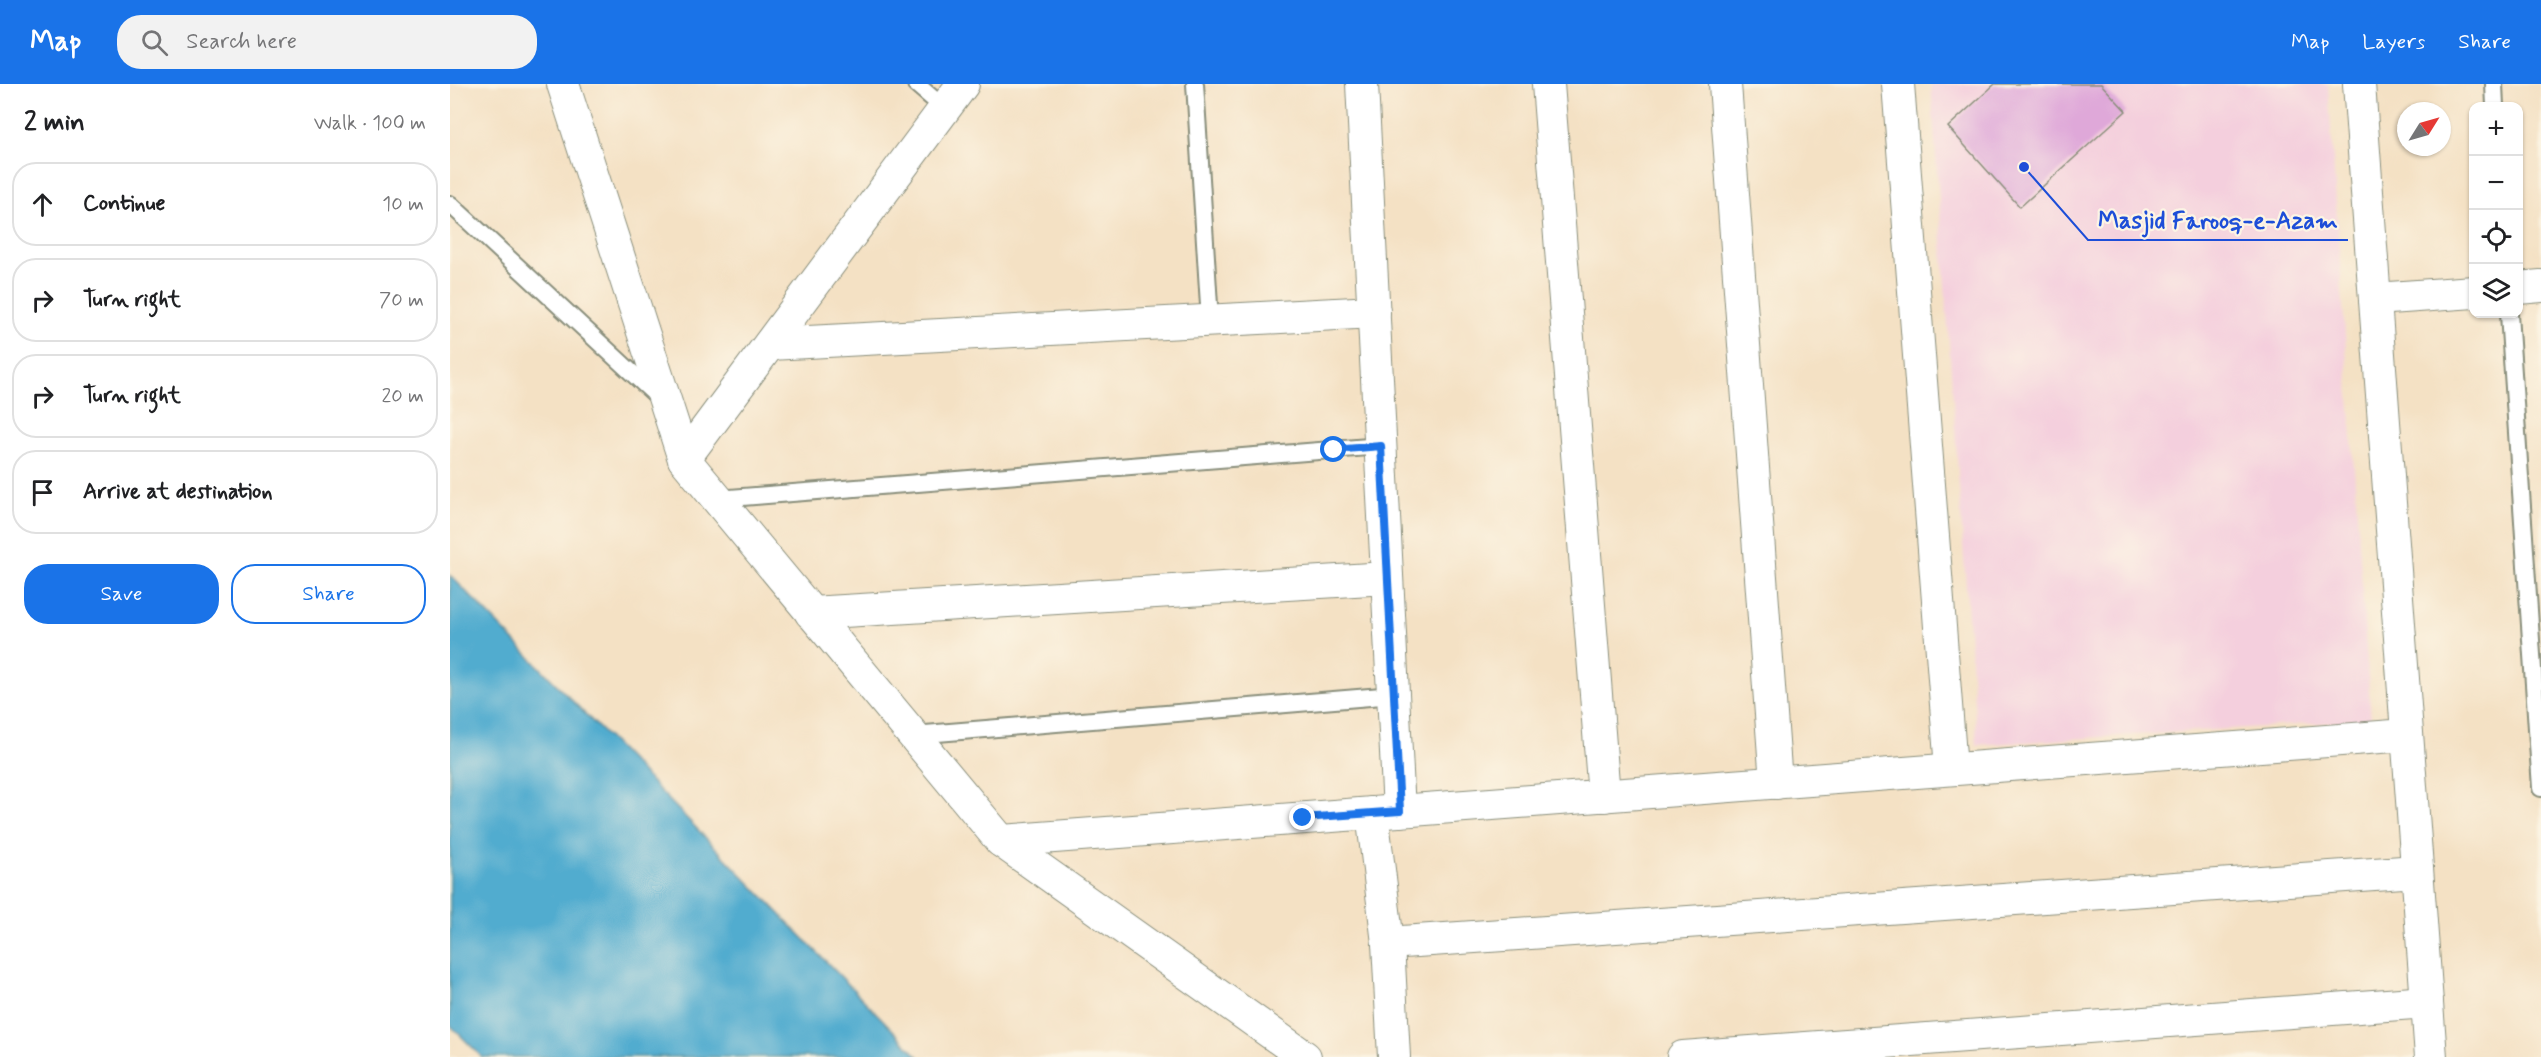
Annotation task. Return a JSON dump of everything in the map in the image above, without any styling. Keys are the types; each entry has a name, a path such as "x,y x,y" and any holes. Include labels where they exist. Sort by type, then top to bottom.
{"street":[{"path":"563,84 684,459 1001,841 1305,1057"},
{"path":"684,459 963,84"},
{"path":"1362,84 1394,695 1386,812 1388,943 1394,1057"},
{"path":"1548,84 1605,796"},
{"path":"1725,84 1776,783"},
{"path":"1898,84 1951,769"},
{"path":"2359,84 2431,1057"},
{"path":"2523,288 2541,286"},
{"path":"2374,298 2469,291"},
{"path":"770,344 1374,312"},
{"path":"811,613 1387,578"},
{"path":"1001,841 2407,735"},
{"path":"1388,943 2417,871"},
{"path":"1683,1057 2427,1002"}],"lane":[{"path":"916,84 945,109"},
{"path":"1195,84 1210,321"},
{"path":"2493,84 2495,102"},
{"path":"450,204 667,405"},
{"path":"2509,318 2541,788"},
{"path":"717,499 1381,446"},
{"path":"913,735 1394,695"}],"shaded area":[{"path":"1931,84 2328,84 2371,720 1977,745"}],"water":[{"path":"450,575 919,1057 482,1057 450,1025"}],"building":[{"path":"1995,84 2101,84 2126,111 2020,207 1948,127"}],"place":[{"name":"Masjid Farooq-e-Azam","path":"2024,167"}],"route":[{"path":"1303,818 1400,811 1381,446 1334,450"}]}
